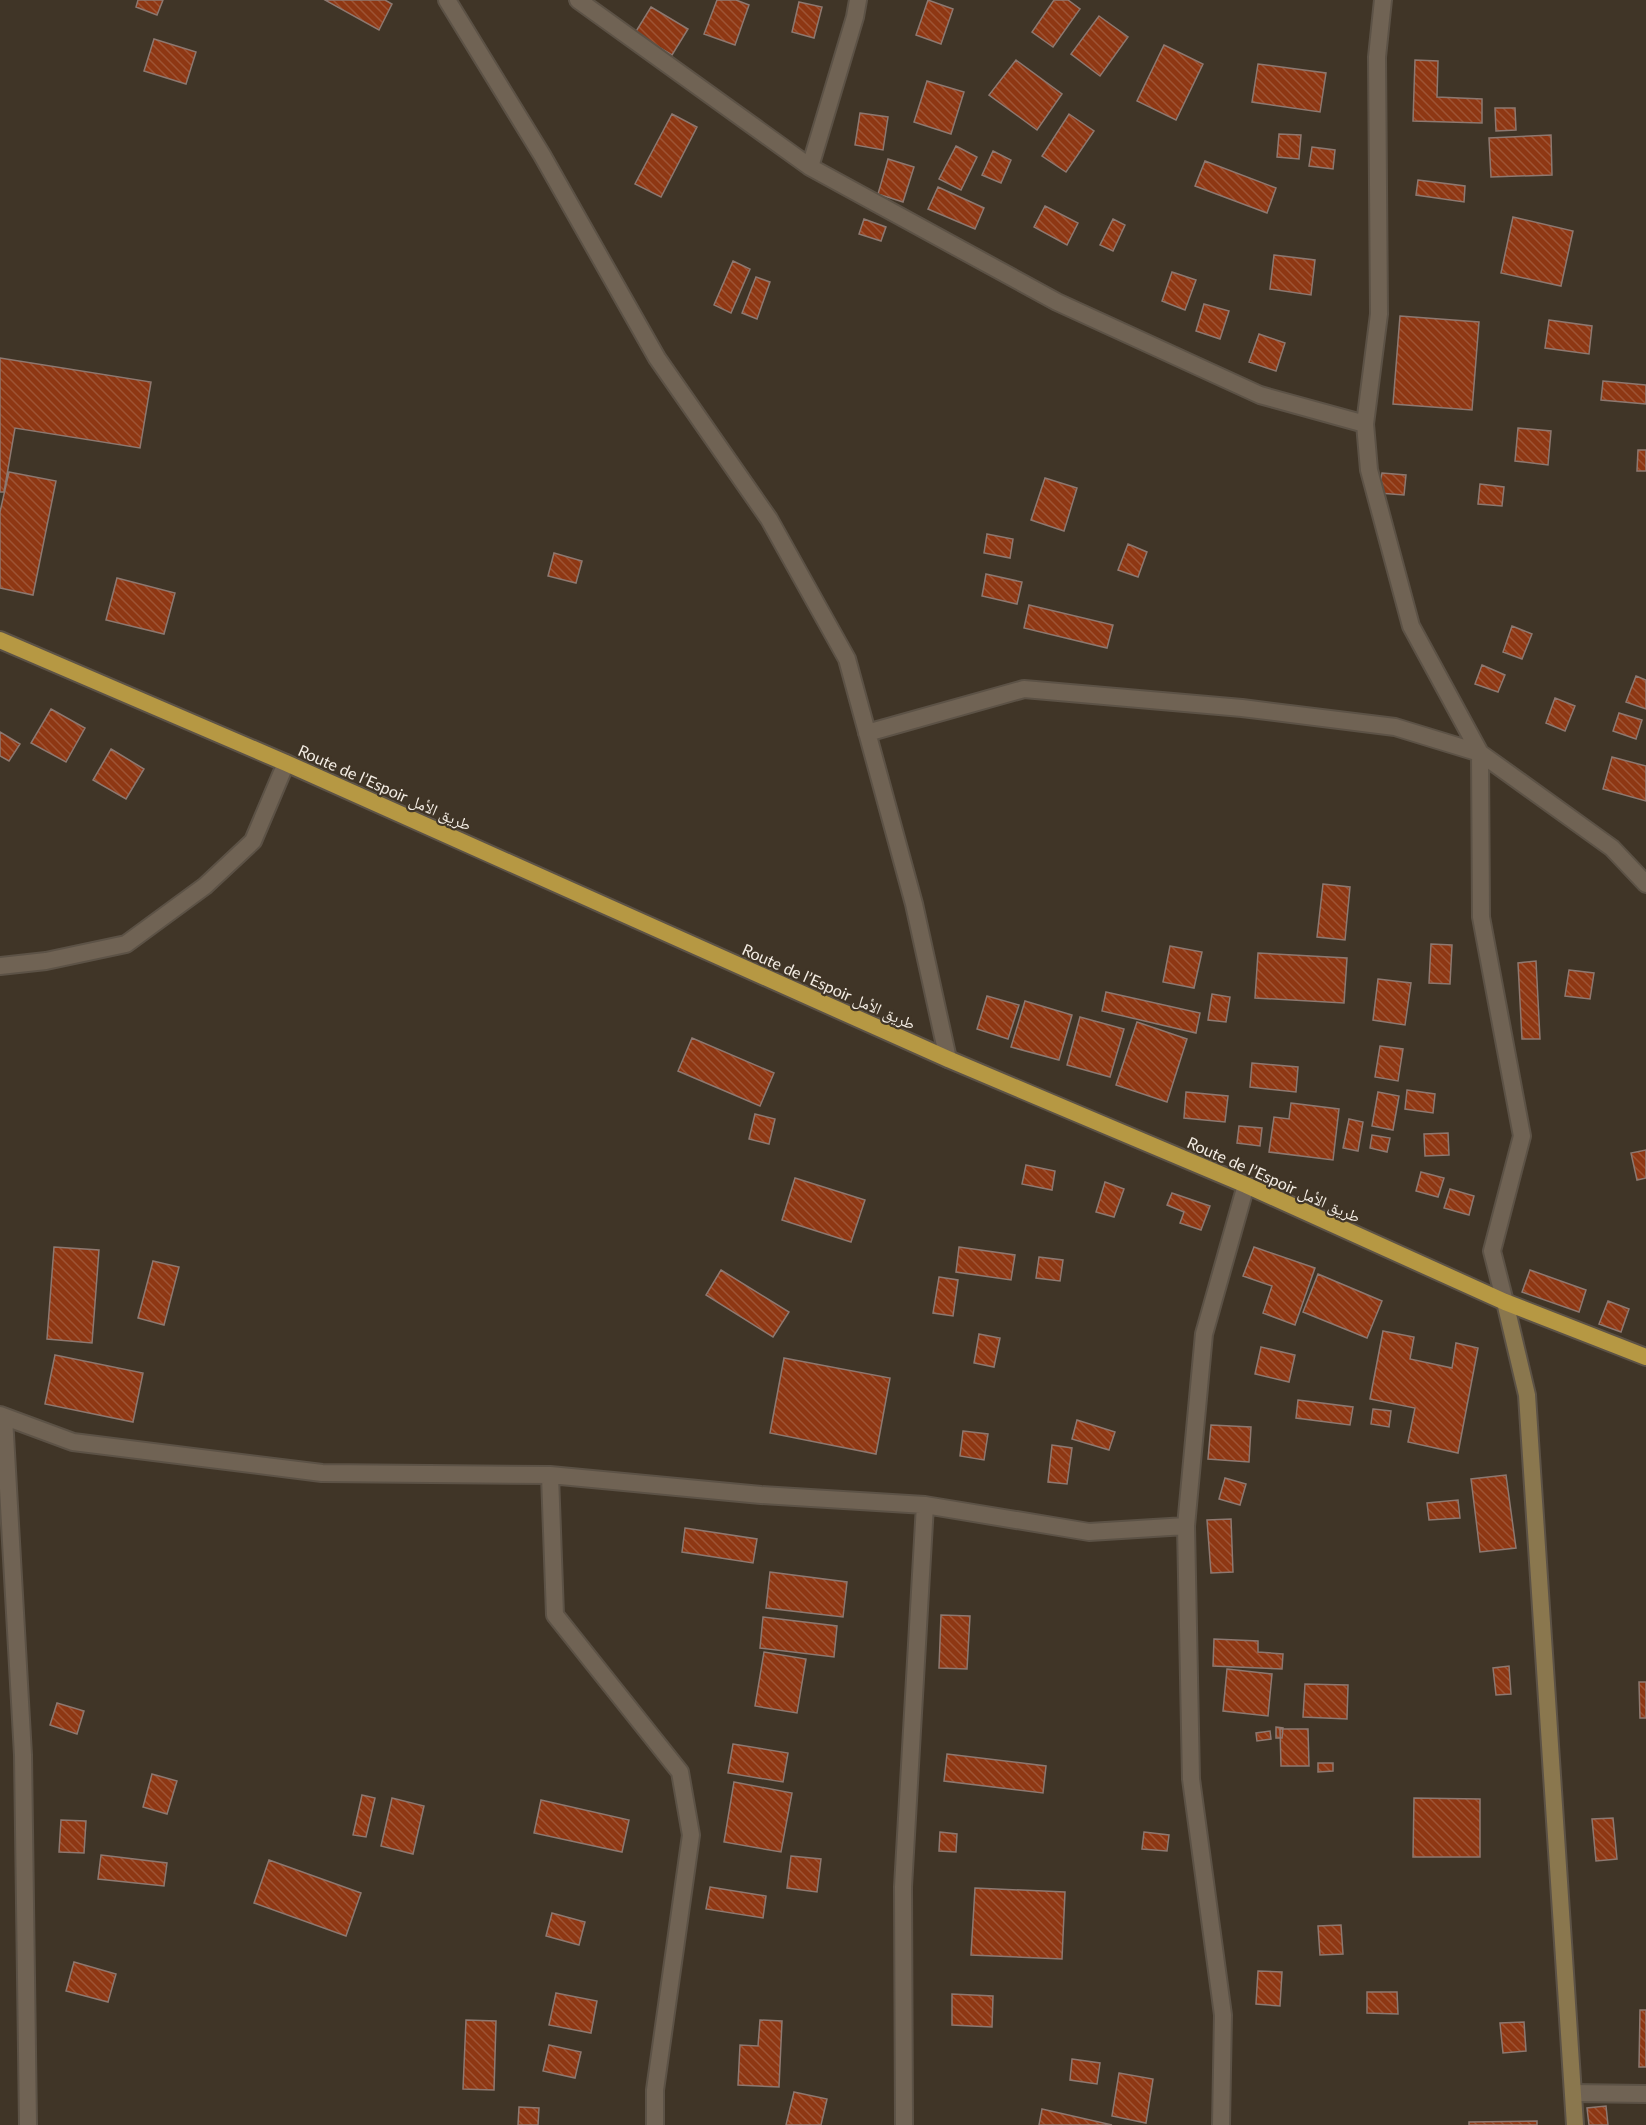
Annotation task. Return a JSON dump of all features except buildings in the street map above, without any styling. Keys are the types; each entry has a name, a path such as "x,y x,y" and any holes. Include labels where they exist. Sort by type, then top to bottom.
{"highway":[{"name":"Route de l’Espoir طريق الأمل","path":"0,640 286,763 948,1059 1246,1185 1505,1302 1646,1357"}],"main road":[{"path":"1505,1302 1527,1395 1575,2125"}],"street":[{"path":"447,0 542,155 657,358 769,519 847,659 914,904 948,1059"},
{"path":"578,0 810,167 1056,302 1260,395 1365,424"},
{"path":"810,167 855,17 858,0"},
{"path":"1383,0 1377,57 1379,314 1365,424 1369,470 1411,626 1480,753 1481,916 1522,1136 1491,1251 1505,1302"},
{"path":"867,733 1024,689 1242,708 1395,727 1480,753 1612,848 1646,884"},
{"path":"0,966 46,961 126,944 206,886 253,841 286,763"},
{"path":"1221,2125 1223,2015 1191,1779 1186,1526 1204,1334 1246,1185"},
{"path":"28,2125 23,1755 2,1416 73,1442 321,1473 550,1475 760,1495 925,1505 1089,1532 1186,1526"},
{"path":"550,1475 555,1615 680,1772 691,1835 655,2090 655,2125"},
{"path":"904,2125 903,1887 925,1505"},
{"path":"1573,2093 1646,2094"}]}
